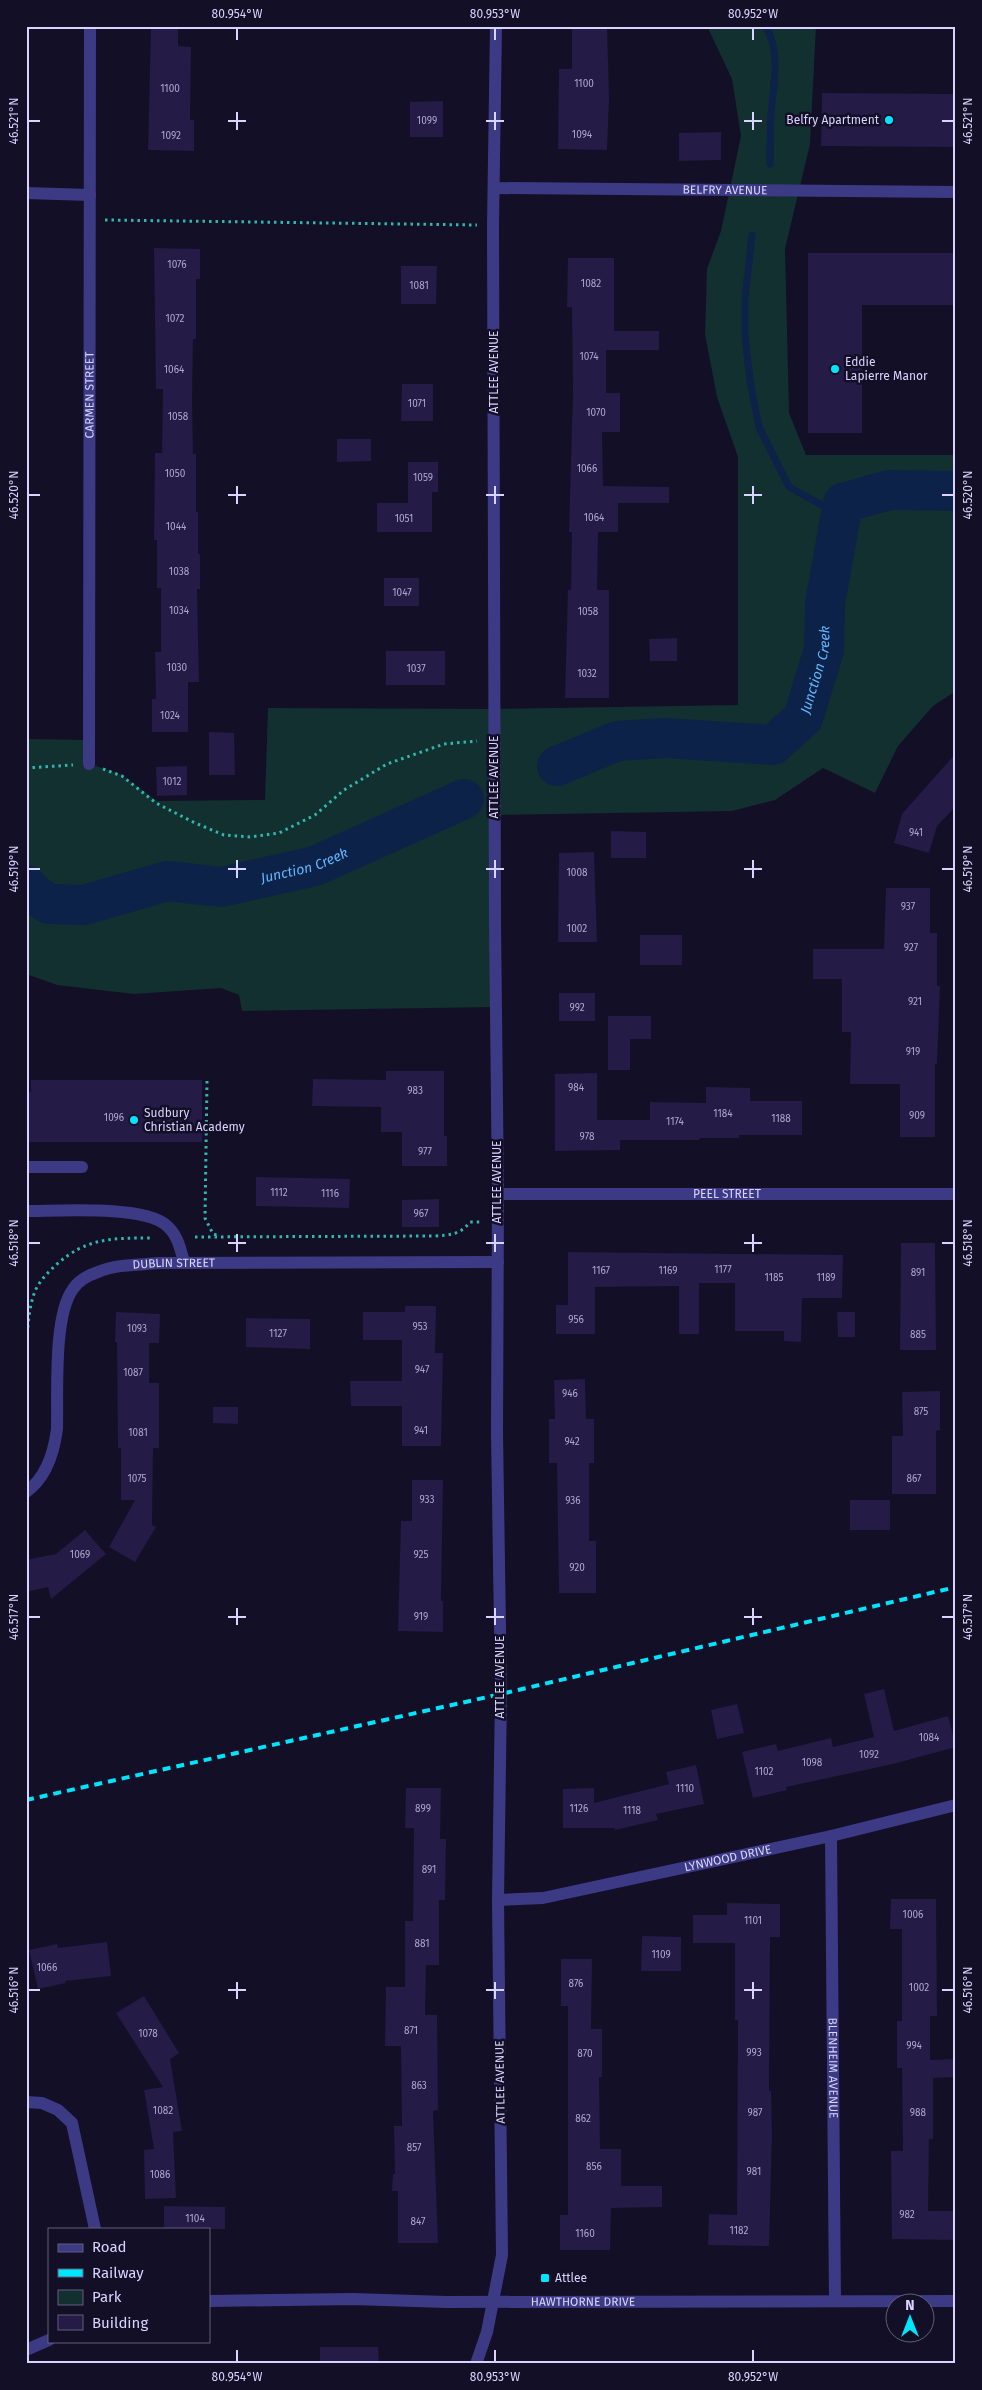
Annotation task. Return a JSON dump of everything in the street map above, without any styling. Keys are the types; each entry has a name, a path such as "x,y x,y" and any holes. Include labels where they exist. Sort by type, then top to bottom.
{"street":[{"name":"CARMEN STREET","path":"89,764 90,26"},
{"name":"ATTLEE AVENUE","path":"476,2364 487,2332 502,2255 498,1900 501,1694 497,1433 498,1194 494,740 493,225 496,26"},
{"name":"BELFRY AVENUE","path":"494,188 956,192"},
{"path":"26,193 90,195"},
{"path":"26,1167 82,1167"},
{"name":"PEEL STREET","path":"498,1194 956,1194"},
{"path":"26,1211 97,1211 143,1214 157,1218 177,1238 184,1262"},
{"name":"DUBLIN STREET","path":"26,1492 42,1474 55,1446 61,1322 66,1302 73,1288 97,1272 112,1268 184,1262 498,1262"},
{"name":"LYNWOOD DRIVE","path":"498,1900 543,1898 831,1836 956,1805"},
{"name":"BLENHEIM AVENUE","path":"831,1836 835,2301"},
{"path":"26,2102 42,2103 58,2110 72,2123 95,2228"},
{"name":"HAWTHORNE DRIVE","path":"210,2301 353,2298 493,2301 956,2301"},
{"path":"26,2350 48,2340"}],"path":[{"path":"90,220 493,225"},
{"path":"26,768 89,764 122,776 156,803 193,822 224,834 250,837 279,833 316,816 344,790 387,764 444,744 494,740"},
{"path":"207,1081 205,1218 212,1234 225,1237"},
{"path":"26,1352 26,1428"}],"green space":[{"path":"707,26 816,26 810,144 785,249 789,413 806,455 956,455 956,691 933,706 898,746 875,793 823,768 775,800 732,811 493,815 494,1007 242,1011 239,995 221,988 134,994 57,985 26,974 26,739 86,740 88,763 122,775 157,801 265,800 268,708 493,709 738,705 738,457 717,397 705,334 707,269 721,231 741,136 732,79"}],"building":[{"path":"151,26 178,26 178,46 191,47 190,120 194,120 194,151 148,150"},
{"path":"572,26 607,26 609,98 607,150 558,149 559,69 572,69"},
{"name":"Belfry Apartment","path":"822,93 956,94 956,147 821,146"},
{"path":"443,101 443,137 410,137 410,102"},
{"path":"721,132 721,160 679,161 679,133"},
{"path":"154,248 200,249 200,279 196,279 196,339 193,339 192,399 193,454 196,454 198,554 200,554 200,589 197,589 199,682 188,682 188,732 152,732 152,699 156,699 155,652 161,652 161,588 157,588 157,540 154,540 155,453 162,453 163,389 156,389"},
{"name":"Eddie Lapierre Manor","path":"808,253 956,253 956,305 862,305 862,433 808,433"},
{"path":"568,258 614,258 614,331 659,331 659,350 606,350 606,393 620,393 620,432 602,432 603,486 669,487 669,503 618,503 618,532 598,532 597,590 609,590 609,698 565,698 568,590 571,590 572,532 569,532 573,392 572,307 567,307"},
{"path":"401,266 437,266 436,304 401,304"},
{"path":"402,384 433,384 433,421 401,421"},
{"path":"337,439 371,439 371,461 337,462"},
{"path":"408,462 438,462 438,492 432,492 432,532 377,532 377,503 408,503"},
{"path":"384,578 419,578 419,606 384,606"},
{"path":"677,638 677,661 650,661 649,639"},
{"path":"386,651 445,651 445,685 386,685"},
{"path":"209,732 234,733 235,775 209,775"},
{"path":"956,753 956,806 937,826 929,853 894,843 902,814"},
{"path":"187,766 187,795 157,796 156,767"},
{"path":"611,831 646,832 646,858 611,858"},
{"path":"594,852 597,942 558,942 559,853"},
{"path":"886,888 930,888 930,933 937,933 937,986 940,986 937,1064 935,1064 935,1137 900,1137 900,1084 850,1084 851,1032 842,1032 842,979 813,979 813,949 884,949"},
{"path":"640,935 682,935 682,965 640,965"},
{"path":"559,993 595,993 595,1021 559,1021"},
{"path":"608,1016 651,1016 651,1039 630,1039 630,1070 608,1070"},
{"path":"386,1071 444,1071 444,1136 447,1136 447,1166 402,1166 402,1132 381,1132 381,1107 312,1106 313,1079 386,1080"},
{"path":"597,1073 597,1120 650,1120 650,1102 706,1103 706,1087 750,1088 750,1101 802,1101 802,1135 739,1135 739,1138 700,1138 699,1140 620,1140 620,1150 555,1151 555,1074"},
{"path":"31,1080 202,1080 202,1142 26,1142 26,1092 31,1092"},
{"path":"256,1177 350,1179 349,1208 256,1206"},
{"path":"439,1199 439,1227 402,1227 402,1200"},
{"path":"901,1243 935,1243 936,1350 900,1350"},
{"path":"568,1252 843,1255 842,1298 802,1298 801,1342 784,1341 784,1331 735,1331 735,1283 699,1283 699,1334 679,1334 679,1286 595,1287 595,1334 556,1334 556,1305 568,1305"},
{"path":"405,1306 436,1306 435,1353 443,1353 441,1446 402,1446 402,1406 351,1406 350,1381 402,1381 402,1340 363,1340 363,1312 405,1312"},
{"path":"116,1312 160,1314 159,1343 149,1343 149,1383 159,1383 159,1448 153,1448 152,1525 156,1527 135,1562 109,1547 135,1500 121,1500 121,1448 118,1448 117,1342 115,1342"},
{"path":"837,1312 855,1312 855,1337 838,1337"},
{"path":"246,1318 310,1319 310,1349 246,1347"},
{"path":"585,1379 586,1419 594,1419 594,1463 589,1463 589,1541 596,1541 596,1593 559,1593 557,1463 549,1463 549,1419 555,1419 554,1380"},
{"path":"940,1391 940,1430 936,1431 936,1494 892,1494 892,1436 903,1436 902,1392"},
{"path":"213,1407 238,1407 238,1424 213,1423"},
{"path":"412,1480 443,1480 441,1601 443,1601 443,1632 398,1631 401,1521 412,1521"},
{"path":"850,1500 890,1500 890,1530 850,1530"},
{"path":"85,1530 106,1554 51,1599 48,1587 26,1592 26,1560 56,1554"},
{"path":"884,1689 894,1731 948,1716 956,1747 893,1764 786,1787 787,1790 753,1798 742,1752 776,1744 778,1751 831,1738 833,1747 874,1737 864,1694"},
{"path":"737,1704 744,1733 717,1739 711,1710"},
{"path":"696,1765 704,1804 656,1814 658,1820 615,1830 614,1828 563,1828 563,1789 594,1788 594,1803 669,1784 666,1772"},
{"path":"406,1788 441,1788 440,1839 446,1839 445,1900 439,1900 439,1965 426,1965 425,2015 437,2015 438,2110 433,2111 438,2243 398,2243 398,2191 392,2191 393,2174 395,2174 394,2126 402,2126 401,2046 385,2046 386,1987 405,1987 405,1921 413,1921 414,1828 405,1828"},
{"path":"891,1899 936,1899 937,2016 930,2016 930,2060 956,2059 956,2077 933,2078 933,2139 929,2139 928,2211 956,2211 956,2240 892,2239 891,2151 903,2151 902,2068 897,2068 897,2021 902,2021 902,1929 890,1929"},
{"path":"727,1903 780,1904 780,1937 770,1937 769,2091 771,2091 772,2133 769,2246 708,2245 709,2214 737,2215 738,2020 735,2020 735,1943 693,1943 693,1915 727,1915"},
{"path":"642,1936 681,1937 681,1971 641,1971"},
{"path":"107,1942 111,1976 65,1981 66,1983 38,1989 29,1950 57,1944 58,1948"},
{"path":"561,1959 592,1959 591,2029 602,2029 602,2077 599,2077 600,2149 621,2149 621,2186 662,2186 662,2207 611,2208 610,2250 560,2250 560,2215 568,2215 568,2006 561,2006"},
{"path":"144,1996 179,2053 170,2059 182,2131 173,2132 176,2198 145,2199 144,2150 154,2149 144,2090 163,2087 116,2013"},
{"path":"164,2206 225,2207 225,2229 164,2228"},
{"path":"320,2347 378,2347 379,2364 320,2364"}],"waterway":[{"path":"765,26 770,36 775,57 770,164"},
{"path":"752,235 745,298 745,336 750,381 759,427 789,487 840,515"},
{"name":"Junction Creek","path":"557,766 617,741 665,738 773,745 803,718 824,650 825,603 843,503 889,490 956,491"},
{"name":"Junction Creek","path":"26,885 34,894 49,904 84,905 167,881 221,887 315,866 464,799"}],"railway":[{"path":"26,1800 501,1694 956,1587"}],"place":[{"name":"Belfry Apartment","path":"889,120"},
{"name":"Eddie Lapierre Manor","path":"835,369"},
{"name":"Sudbury Christian Academy","path":"134,1120"},
{"name":"Attlee","path":"545,2278"}]}
